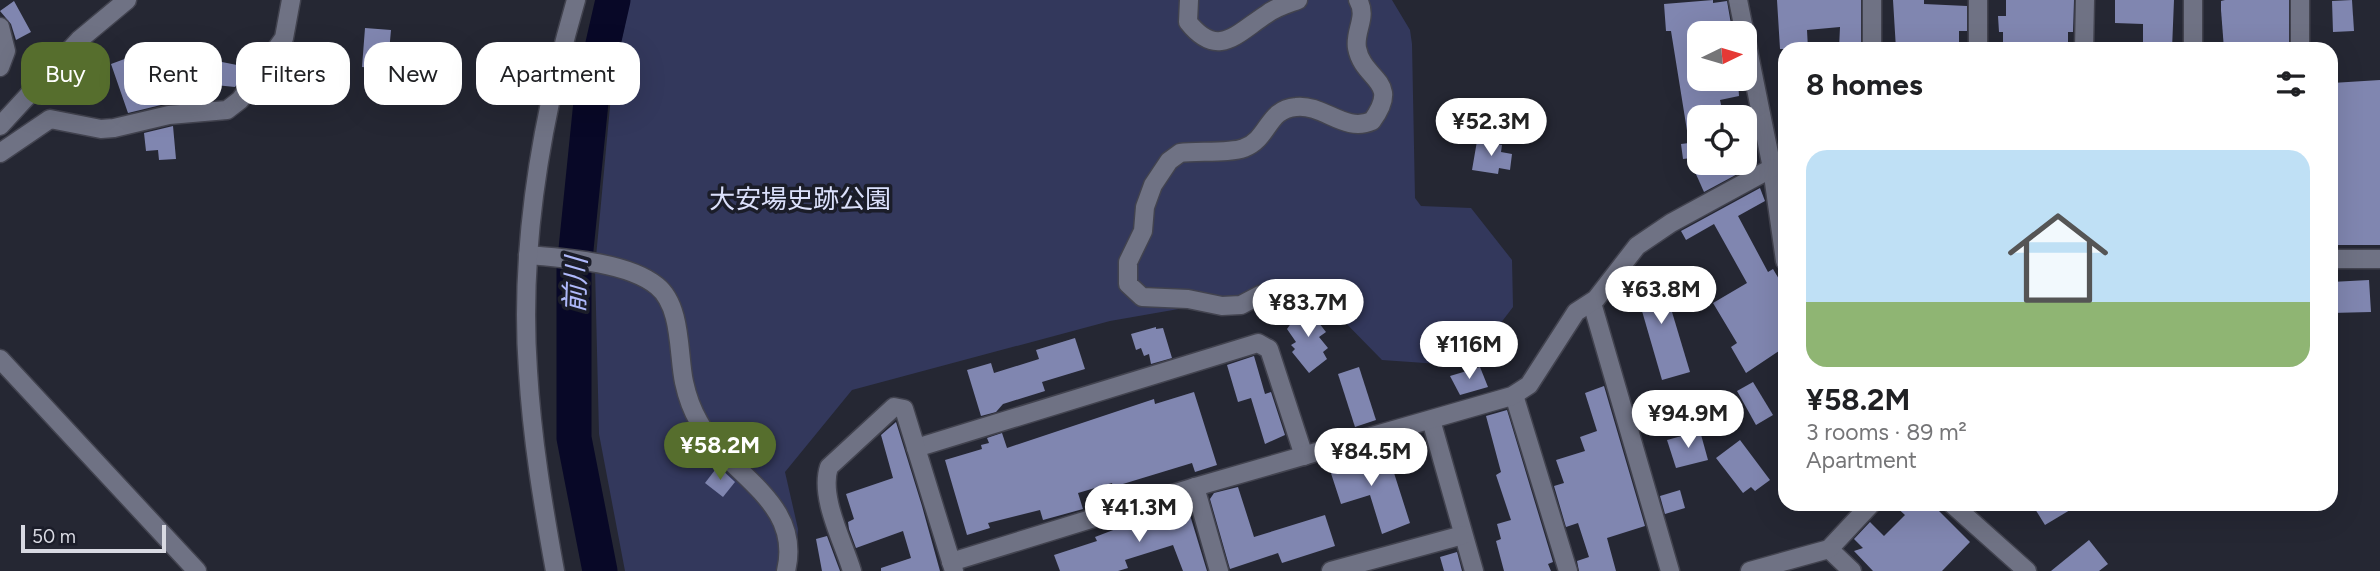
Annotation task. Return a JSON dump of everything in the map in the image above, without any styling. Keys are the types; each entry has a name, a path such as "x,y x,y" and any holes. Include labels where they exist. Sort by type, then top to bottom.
{"street":[{"path":"0,126 79,40 127,0"},
{"path":"0,153 50,119 101,129 125,127 169,115 227,110 240,100 284,38 291,0"},
{"path":"555,571 539,482 527,370 528,255 541,143 559,60 576,0"},
{"path":"1189,0 1188,22 1202,37 1213,42 1231,38 1269,12 1298,0"},
{"path":"1260,295 1241,305 1232,306 1188,299 1142,297 1128,284 1128,262 1143,231 1153,186 1169,161 1180,153 1243,149 1261,137 1276,113 1285,108 1315,109 1354,125 1372,121 1384,99 1384,90 1362,61 1357,47 1363,10 1358,0"},
{"path":"1738,0 1772,168 1778,214"},
{"path":"1872,0 1872,42"},
{"path":"1978,0 1978,42"},
{"path":"2084,42 2085,0"},
{"path":"2193,0 2193,42"},
{"path":"2300,0 2300,42"},
{"path":"0,27 6,51 0,67"},
{"path":"852,571 826,485 829,467 894,407 904,409 953,567 1195,487 1514,395 1529,385 1576,312 1592,303 1637,246 1671,223 1772,168"},
{"path":"528,255 606,265 647,279 663,293 672,310 689,402 711,442 772,502 787,533 789,553 786,571"},
{"path":"2338,259 2380,259"},
{"path":"1592,303 1670,571"},
{"path":"916,448 1258,343 1269,349 1304,456"},
{"path":"0,359 198,571"},
{"path":"1514,395 1568,571"},
{"path":"1431,420 1474,571"},
{"path":"1195,487 1219,571"},
{"path":"1750,571 1829,549 1864,511"},
{"path":"1960,511 2027,571"},
{"path":"1331,571 1463,534"},
{"path":"1829,549 1852,571"}],"green space":[{"name":"大安場史跡公園","path":"630,0 1392,0 1410,30 1412,44 1415,198 1421,206 1471,208 1512,260 1513,307 1468,366 1382,360 1333,310 1230,300 1110,321 852,390 785,472 798,529 795,571 625,571 599,434 595,268 610,105 640,105 640,42 621,42"}],"building":[{"path":"1777,0 1861,0 1861,42 1839,42 1840,27 1807,30 1808,42 1780,42"},
{"path":"1893,0 1924,0 1924,4 1967,6 1967,31 1959,31 1959,42 1896,42"},
{"path":"2006,0 2074,0 2073,32 2068,32 2068,42 2003,42 1998,16 2006,16"},
{"path":"2115,0 2174,0 2172,42 2143,42 2143,24 2115,23"},
{"path":"2289,0 2289,42 2223,42 2221,1"},
{"path":"2352,0 2354,31 2333,32 2332,1"},
{"path":"14,1 31,32 16,40 11,24 0,11"},
{"path":"1727,1 1730,21 1687,21 1687,91 1739,91 1739,96 1720,100 1721,105 1687,105 1687,131 1671,31 1666,31 1664,4"},
{"path":"365,28 391,30 390,42 364,42 362,67"},
{"path":"124,59 124,101 111,64"},
{"path":"222,62 236,65 235,87 222,86"},
{"path":"2380,80 2380,245 2338,245 2338,83"},
{"path":"125,105 161,105 128,113"},
{"path":"173,126 176,159 159,160 158,150 146,151 144,133"},
{"path":"1477,141 1502,145 1501,152 1512,154 1510,170 1499,168 1498,174 1472,170"},
{"path":"1687,143 1687,158 1683,159 1681,144"},
{"path":"1696,175 1736,175 1704,192"},
{"path":"1760,188 1765,201 1738,216 1768,272 1773,269 1778,277 1778,352 1746,373 1731,347 1737,343 1713,303 1747,283 1714,224 1686,240 1681,231"},
{"path":"1660,272 1690,372 1662,380 1633,280"},
{"path":"2369,280 2371,312 2338,313 2338,282"},
{"path":"1304,305 1317,315 1315,318 1326,332 1319,337 1328,348 1323,352 1327,359 1309,373 1292,352 1295,349 1291,345 1296,342 1287,329"},
{"path":"1156,327 1163,328 1172,358 1151,364 1149,354 1144,356 1141,348 1136,350 1131,334"},
{"path":"1075,338 1085,369 1042,382 1045,391 1003,404 996,412 981,416 967,370 991,363 994,373 1039,359 1036,350"},
{"path":"1254,356 1265,394 1271,392 1285,435 1265,444 1251,398 1238,402 1227,365"},
{"path":"1359,367 1376,420 1355,427 1338,374"},
{"path":"1480,367 1488,387 1460,395 1450,376"},
{"path":"1753,382 1773,415 1756,425 1737,391"},
{"path":"1604,386 1645,526 1607,538 1616,571 1579,571 1577,561 1589,557 1578,523 1566,527 1554,486 1564,483 1556,460 1585,451 1580,437 1597,431 1585,393"},
{"path":"1194,392 1217,465 1195,472 1192,463 1113,487 1112,483 1078,493 1083,509 1043,520 1040,510 988,523 990,528 967,535 945,460 982,449 981,445 989,443 987,438 1002,433 1007,448 1154,399 1155,404"},
{"path":"1507,410 1553,562 1548,564 1551,571 1504,571 1496,541 1501,539 1497,524 1511,520 1496,475 1501,472 1486,416"},
{"path":"896,422 940,571 881,571 881,568 911,558 903,531 856,548 849,529 848,522 854,519 846,494 893,478 881,435"},
{"path":"1700,431 1708,460 1676,468 1667,440"},
{"path":"1740,440 1770,480 1755,491 1751,487 1743,493 1716,458"},
{"path":"1387,451 1410,523 1382,534 1370,495 1341,504 1327,461 1348,455 1351,464"},
{"path":"718,466 735,482 723,497 705,483"},
{"path":"1238,487 1254,537 1325,515 1335,546 1282,563 1278,553 1230,569 1210,499 1214,493"},
{"path":"1680,490 1685,508 1665,514 1660,496"},
{"path":"1186,502 1207,571 1183,571 1173,545 1125,560 1128,568 1118,571 1060,571 1054,555 1097,541 1095,537"},
{"path":"1901,511 1939,511 1970,542 1942,571 1873,571 1854,551 1863,548 1854,539 1870,522 1884,536 1905,515"},
{"path":"2036,511 2068,511 2045,525"},
{"path":"827,536 840,571 822,571 816,539"},
{"path":"2089,540 2108,564 2099,571 2051,571"},
{"path":"1457,552 1462,571 1444,571 1440,557"}],"waterway":[{"name":"前川","path":"600,571 574,438 574,269 592,92 613,0"}]}
